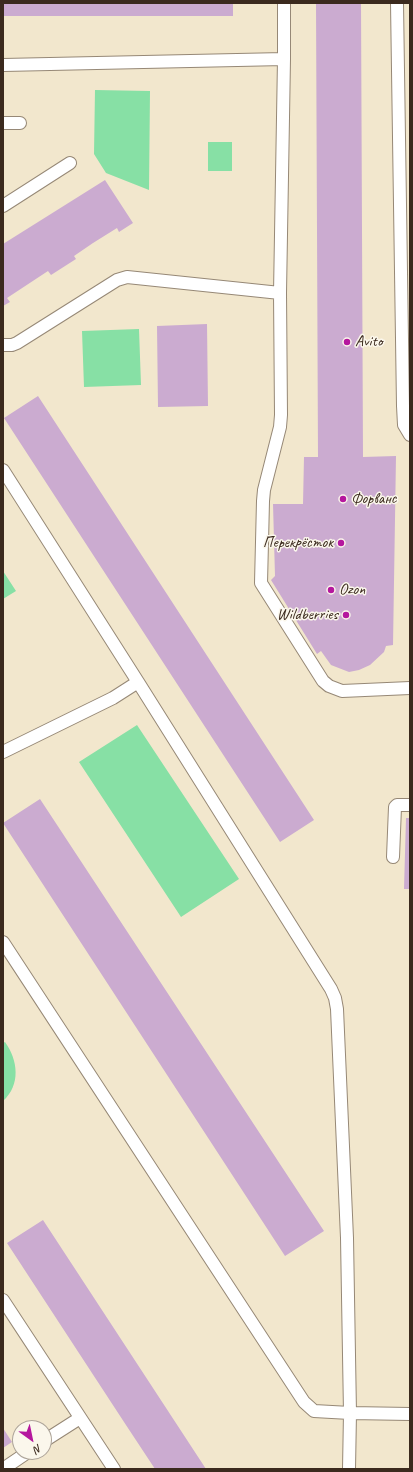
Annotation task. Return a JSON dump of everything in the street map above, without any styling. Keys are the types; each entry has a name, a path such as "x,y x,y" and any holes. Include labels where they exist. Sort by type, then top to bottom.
{"lane":[{"path":"284,3 280,293 282,415 264,490 261,583 323,681 329,686 342,691 410,688"},
{"path":"397,3 402,406 404,425 410,435"},
{"path":"3,66 284,59"},
{"path":"3,123 20,123"},
{"path":"3,206 70,163"},
{"path":"3,345 12,345 17,343 118,280 126,277 280,293"},
{"path":"3,470 138,682 331,989 335,998 347,1238 350,1413 349,1469"},
{"path":"3,752 113,698 138,682"},
{"path":"393,857 395,807 397,805 410,805"},
{"path":"3,942 304,1402 314,1411 410,1414"},
{"path":"3,1300 114,1469"},
{"path":"52,1436 80,1418"},
{"path":"3,1468 16,1460"}],"green space":[{"path":"95,90 150,91 149,190 106,173 94,154"},
{"path":"208,142 232,142 232,171 208,171"},
{"path":"139,329 141,385 84,387 82,331"},
{"path":"3,571 16,591 3,599"},
{"path":"137,725 239,879 181,917 79,762"},
{"path":"5,1042 13,1057 16,1072 13,1088 3,1101 3,1043"}],"building":[{"path":"3,3 233,3 233,16 3,16"},
{"path":"316,3 361,3 363,457 396,456 393,645 386,646 384,652 370,665 359,670 349,672 331,665 321,651 317,654 271,580 275,576 273,504 303,504 304,457 318,457"},
{"path":"105,180 133,223 119,232 117,228 93,243 74,256 76,259 51,275 48,271 7,298 10,302 3,306 3,244"},
{"path":"207,324 208,406 158,407 157,326"},
{"path":"38,396 314,820 280,842 4,418"},
{"path":"40,799 324,1231 285,1256 3,823"},
{"path":"406,818 410,818 410,889 404,889"},
{"path":"43,1220 206,1469 155,1469 124,1422 7,1243"},
{"path":"3,1428 12,1442 3,1448"}],"place":[{"name":"Avito","path":"347,342"},
{"name":"Форванс","path":"343,499"},
{"name":"Перекрёсток","path":"341,543"},
{"name":"Ozon","path":"331,590"},
{"name":"Wildberries","path":"346,615"}]}
